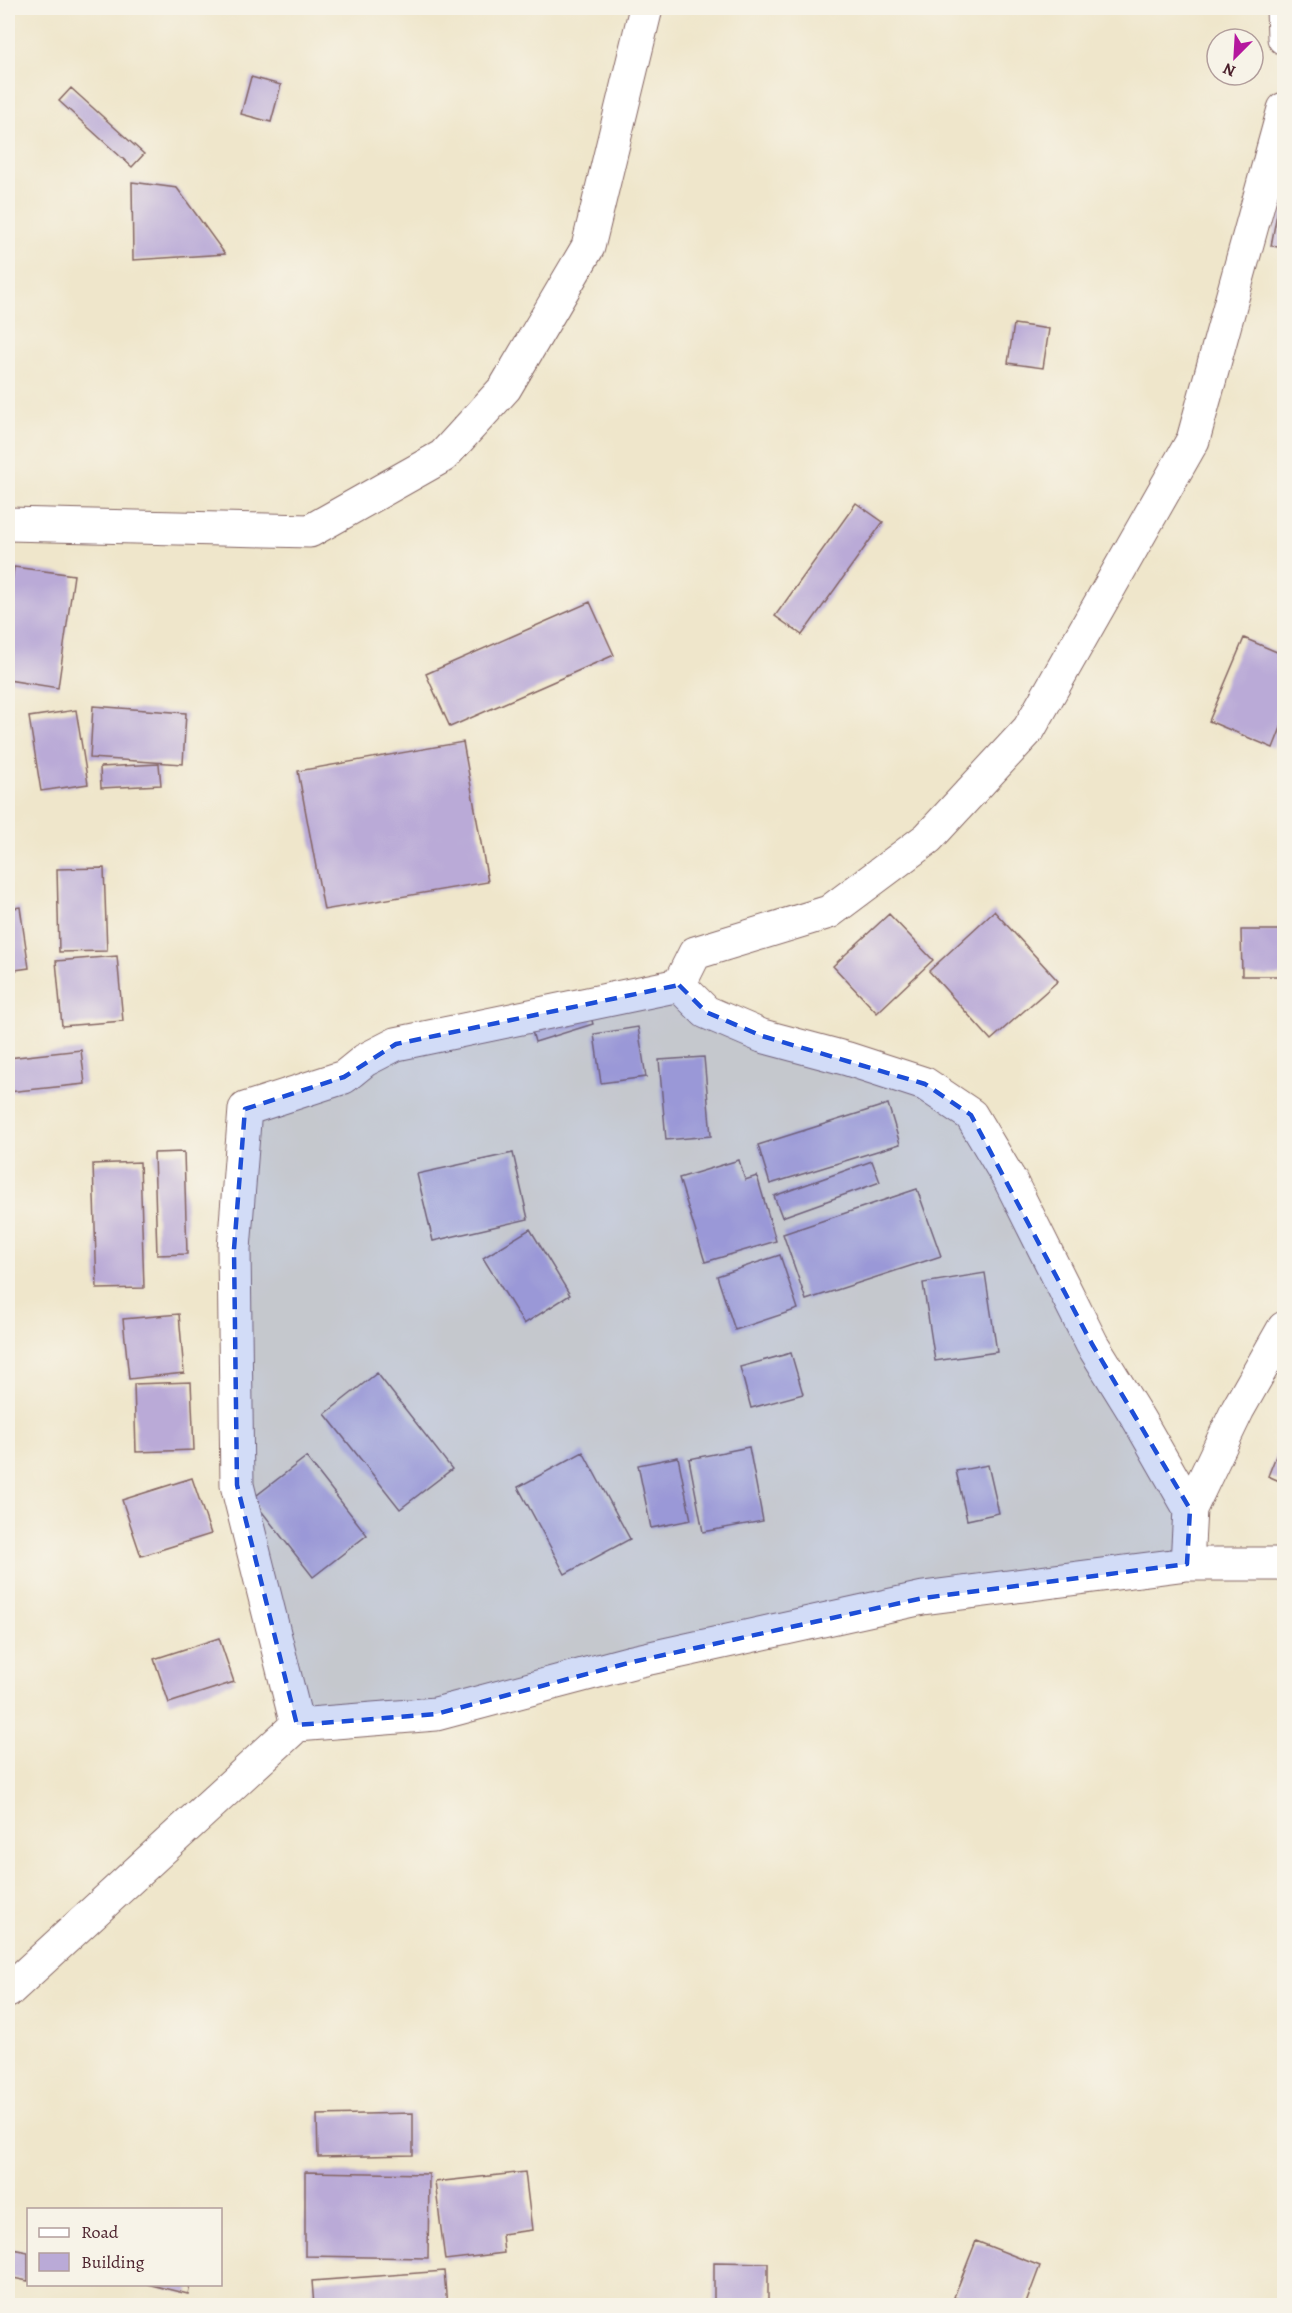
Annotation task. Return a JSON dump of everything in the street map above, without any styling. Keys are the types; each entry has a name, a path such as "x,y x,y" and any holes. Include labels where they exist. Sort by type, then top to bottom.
{"street":[{"path":"8,524 310,531 443,456 505,388 588,247 646,8"},
{"path":"1283,8 1284,38"},
{"path":"679,985 695,953 829,912 927,838 1029,729 1193,440 1284,109"},
{"path":"679,985 706,1012 762,1036 848,1059 925,1084 971,1115 1011,1182 1092,1344 1190,1509"},
{"path":"297,1725 237,1485 234,1249 245,1109 344,1077 365,1060 396,1044 679,985"},
{"path":"1188,1564 1190,1509 1238,1409 1284,1328"},
{"path":"8,1991 297,1725 436,1714 632,1662 923,1598 1188,1564 1284,1564"}],"highlighted area":[{"path":"679,985 706,1012 762,1036 925,1084 971,1115 1092,1344 1190,1509 1187,1564 923,1598 632,1662 436,1714 297,1725 237,1485 234,1249 245,1109 344,1077 396,1044"}],"building":[{"path":"251,77 281,85 271,122 241,114"},
{"path":"71,88 144,154 132,167 59,101"},
{"path":"1284,181 1284,248 1271,246"},
{"path":"132,182 177,188 225,254 133,260"},
{"path":"1014,324 1049,329 1043,368 1008,363"},
{"path":"856,503 883,522 802,635 775,616"},
{"path":"14,567 74,575 58,688 8,680 8,614"},
{"path":"590,602 614,655 450,727 426,674"},
{"path":"1244,638 1284,655 1284,720 1273,748 1209,721"},
{"path":"93,706 186,713 183,764 90,758"},
{"path":"76,710 88,784 41,791 29,717"},
{"path":"463,742 488,882 324,910 298,771"},
{"path":"159,764 161,785 101,788 100,767"},
{"path":"104,868 107,951 59,952 57,869"},
{"path":"20,907 29,968 8,971 8,909"},
{"path":"994,911 1058,981 991,1040 929,971"},
{"path":"889,914 933,960 877,1013 833,966"},
{"path":"1241,930 1284,930 1284,976 1242,976"},
{"path":"117,956 123,1021 62,1026 56,961"},
{"path":"585,996 593,1024 535,1042 527,1013"},
{"path":"638,1027 646,1077 601,1083 594,1034"},
{"path":"81,1050 85,1084 8,1092 8,1058"},
{"path":"704,1057 711,1136 666,1140 659,1060"},
{"path":"888,1104 900,1144 770,1184 758,1145"},
{"path":"184,1152 187,1254 157,1255 154,1153"},
{"path":"513,1153 528,1219 433,1241 417,1174"},
{"path":"739,1160 745,1180 757,1176 776,1241 705,1262 679,1178"},
{"path":"872,1161 880,1182 782,1217 774,1196"},
{"path":"140,1162 144,1288 97,1289 93,1164"},
{"path":"917,1189 941,1256 806,1300 783,1234"},
{"path":"530,1229 570,1295 524,1324 483,1258"},
{"path":"780,1255 798,1309 735,1330 717,1276"},
{"path":"985,1273 997,1352 935,1361 923,1283"},
{"path":"179,1314 184,1373 129,1379 123,1319"},
{"path":"791,1353 803,1394 751,1408 740,1367"},
{"path":"377,1373 452,1469 400,1509 325,1414"},
{"path":"191,1382 194,1450 136,1452 134,1384"},
{"path":"1284,1436 1284,1483 1268,1476"},
{"path":"749,1447 763,1521 703,1532 689,1459"},
{"path":"583,1452 630,1539 565,1574 518,1487"},
{"path":"306,1457 367,1535 313,1577 252,1499"},
{"path":"678,1457 691,1520 651,1528 638,1465"},
{"path":"988,1465 999,1513 967,1520 956,1471"},
{"path":"192,1478 211,1534 141,1556 122,1500"},
{"path":"219,1638 234,1682 169,1703 154,1659"},
{"path":"413,2113 413,2155 318,2157 317,2115"},
{"path":"305,2172 429,2174 428,2258 305,2256"},
{"path":"525,2172 532,2230 502,2234 504,2253 445,2260 435,2182"},
{"path":"976,2241 1040,2266 1025,2306 975,2306 954,2297"},
{"path":"8,2248 27,2252 27,2281 8,2277"},
{"path":"714,2262 768,2263 768,2305 714,2305"},
{"path":"444,2271 447,2306 314,2306 312,2281"},
{"path":"155,2286 190,2286 188,2294"}]}
